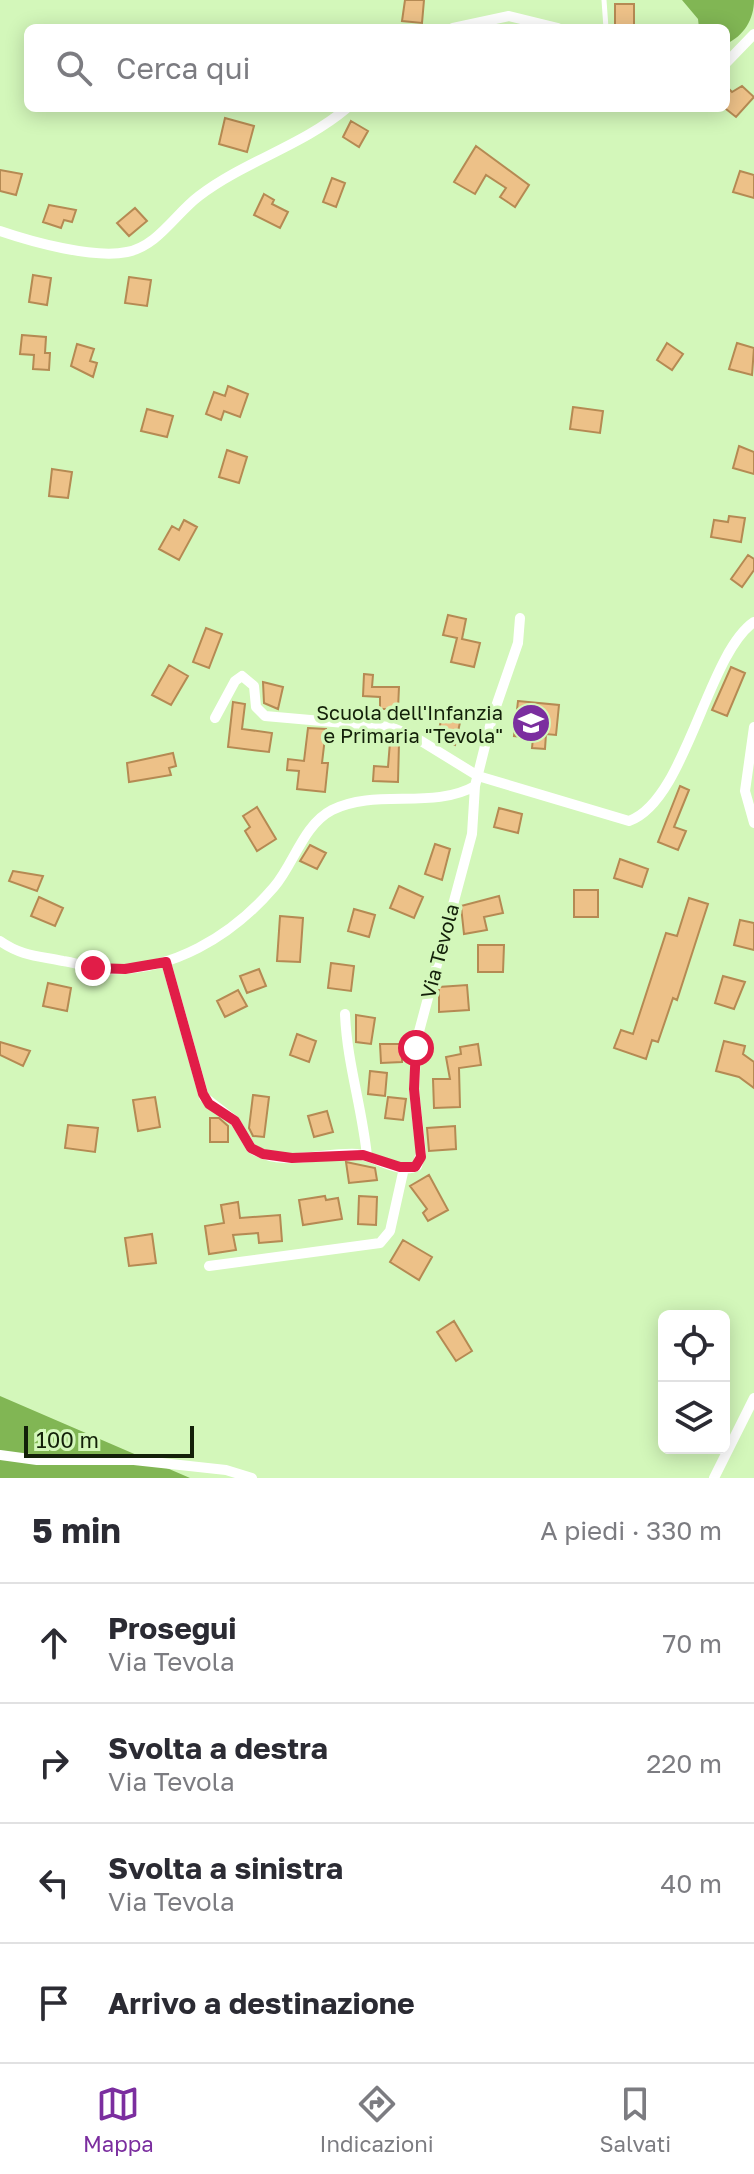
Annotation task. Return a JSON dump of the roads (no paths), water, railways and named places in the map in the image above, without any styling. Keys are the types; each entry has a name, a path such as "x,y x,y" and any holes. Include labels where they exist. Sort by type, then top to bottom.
{"street":[{"path":"472,24 509,16 542,24"},
{"path":"730,59 754,34"},
{"path":"0,231 105,253 134,251 152,240 212,187 307,137 341,112"},
{"name":"Via Tevola","path":"404,1168 415,1167 421,1157 414,1089 416,1048 471,838 476,781 492,718 516,649 520,618"},
{"path":"215,718 235,681 242,676 254,686 256,707 262,715 390,727 413,736 476,781 621,820 637,818 668,779 697,725 730,650 754,622"},
{"path":"754,727 745,791 754,823"},
{"path":"0,941 26,956 99,969 166,962 216,937 268,895 311,830 332,810 377,800 458,793 476,781"},
{"path":"166,962 203,1094 209,1104 235,1121 251,1148 263,1154 292,1158 335,1153 367,1156 404,1168 390,1231 380,1243 209,1266"},
{"path":"345,1014 347,1060 361,1104 367,1156"},
{"path":"714,1478 754,1398"},
{"path":"0,1455 37,1460 134,1460 226,1470 252,1478"}],"lane":[{"path":"604,0 606,24"}],"place":[{"name":"Scuola dell'Infanzia e Primaria \"Tevola\"","path":"531,723"}]}
